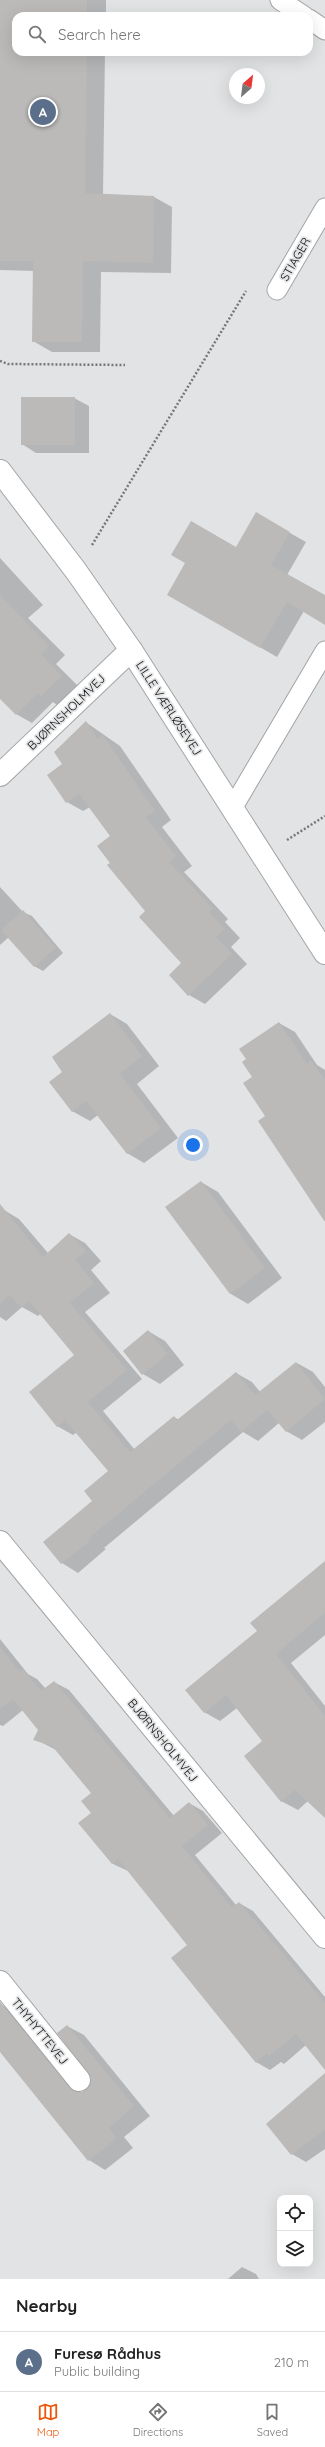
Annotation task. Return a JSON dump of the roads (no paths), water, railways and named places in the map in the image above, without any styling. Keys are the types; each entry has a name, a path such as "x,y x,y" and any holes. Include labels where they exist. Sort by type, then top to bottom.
{"street":[{"name":"LILLE VÆRLØSEVEJ","path":"0,471 76,571 132,650 325,953"},
{"name":"BJØRNSHOLMVEJ","path":"0,775 132,650"},
{"name":"BJØRNSHOLMVEJ","path":"0,1542 325,1937"},
{"name":"THYHYTTEVEJ","path":"0,1982 79,2080"}],"lane":[{"path":"280,0 298,12"},
{"path":"313,22 325,30"},
{"name":"STIAGER","path":"277,290 325,208"},
{"path":"233,807 325,650"}],"place":[{"name":"Furesø Rådhus","path":"43,112"}]}
